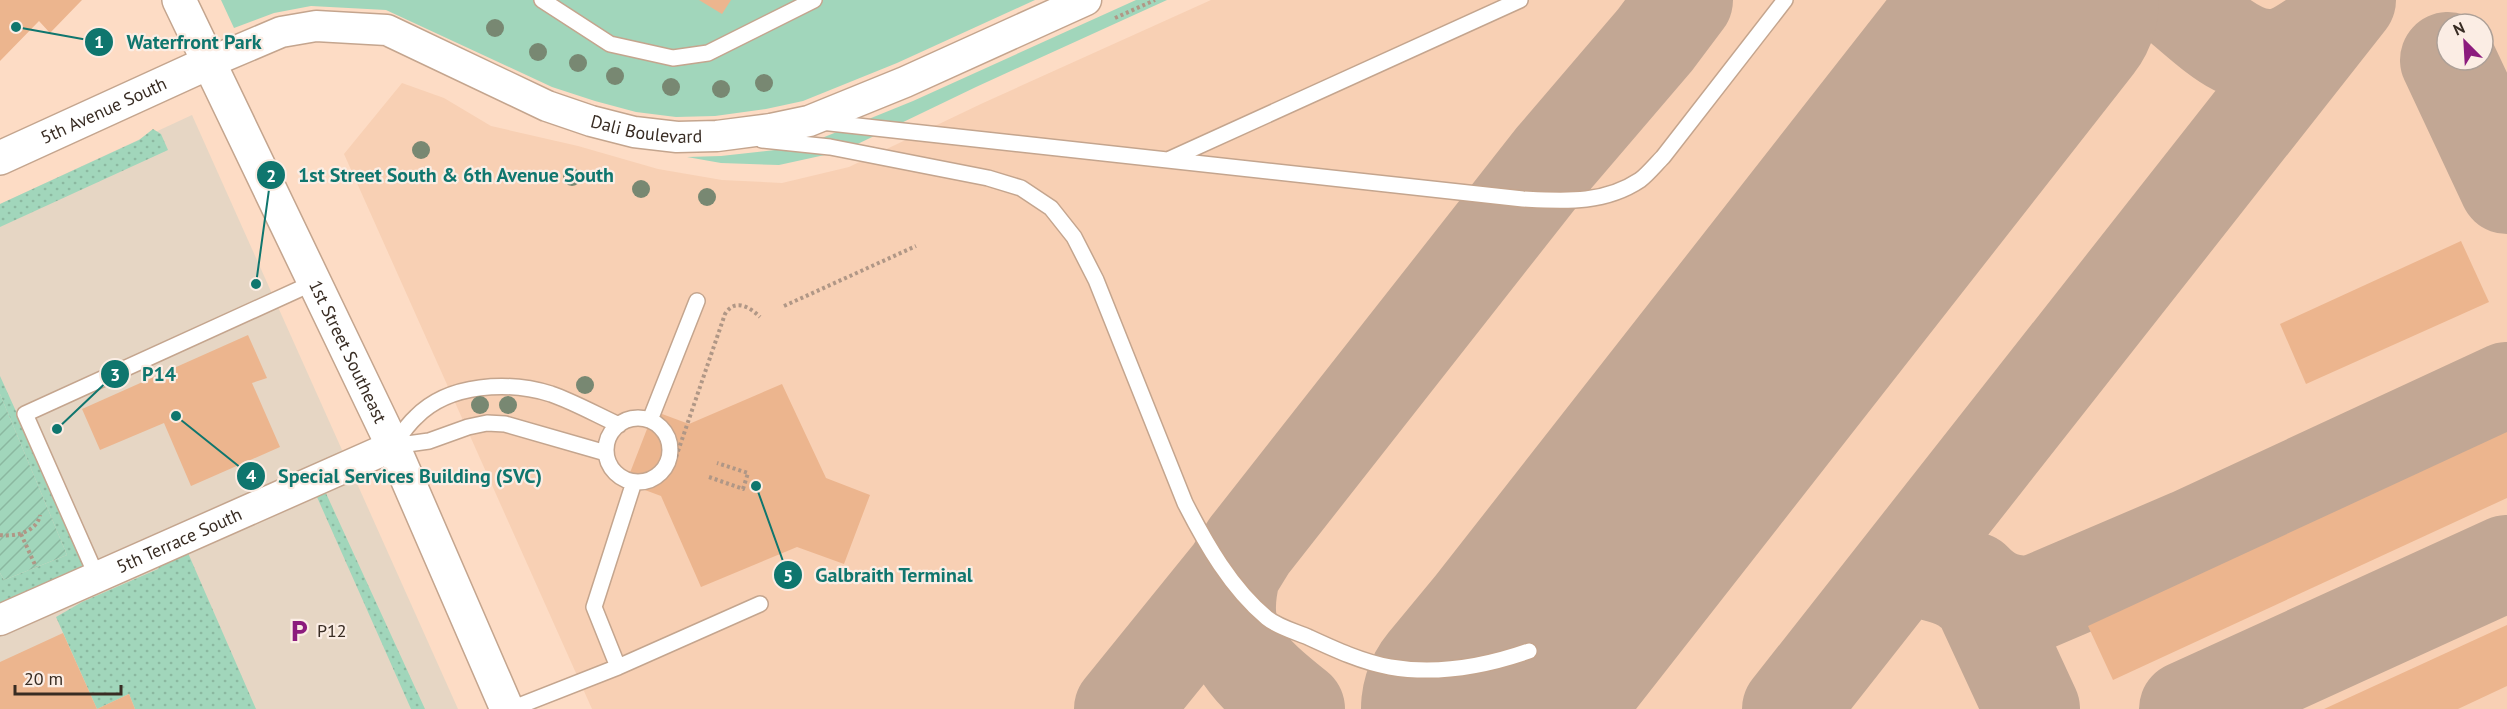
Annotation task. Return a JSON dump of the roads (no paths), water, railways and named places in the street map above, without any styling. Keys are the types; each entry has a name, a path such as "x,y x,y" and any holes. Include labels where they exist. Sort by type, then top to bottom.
{"street":[{"name":"1st Street Southeast","path":"179,0 393,446 509,709"},
{"name":"Dali Boulevard","path":"208,63 281,32 316,26 387,30 547,106 591,121 633,132 677,137 717,136 810,121 915,77 1086,0"},
{"name":"5th Avenue South","path":"0,158 208,63"},
{"name":"5th Terrace South","path":"0,620 393,446"}],"lane":[{"path":"542,0 610,44 673,58 708,53 814,0"},
{"path":"1170,159 1520,0"},
{"path":"810,121 1523,199 1574,202 1613,193 1641,179 1663,156 1785,0"},
{"path":"717,136 865,153 988,178 1021,188 1051,208 1074,237 1096,280 1185,503 1198,529 1219,562 1268,619 1332,648 1389,667 1429,670 1467,666 1501,661 1529,651"},
{"path":"97,577 25,414 315,282"},
{"path":"650,420 697,302"},
{"path":"393,446 417,415 443,398 453,393 500,387 530,389 553,395 619,425"},
{"path":"628,419 650,420 666,433 670,443 668,463 654,478 634,482 624,479 615,473 609,464 606,453 611,432 628,419"},
{"path":"393,446 429,441 468,427 487,423 505,424 606,453"},
{"path":"618,667 594,607 634,482"},
{"path":"509,709 618,667 760,604"}],"place":[{"name":"Waterfront Park","path":"16,27"},
{"name":"1st Street South & 6th Avenue South","path":"256,284"},
{"name":"Special Services Building (SVC)","path":"176,416"},
{"name":"P14","path":"57,429"},
{"name":"Galbraith Terminal","path":"756,486"},
{"name":"P12","path":"299,631"}]}
